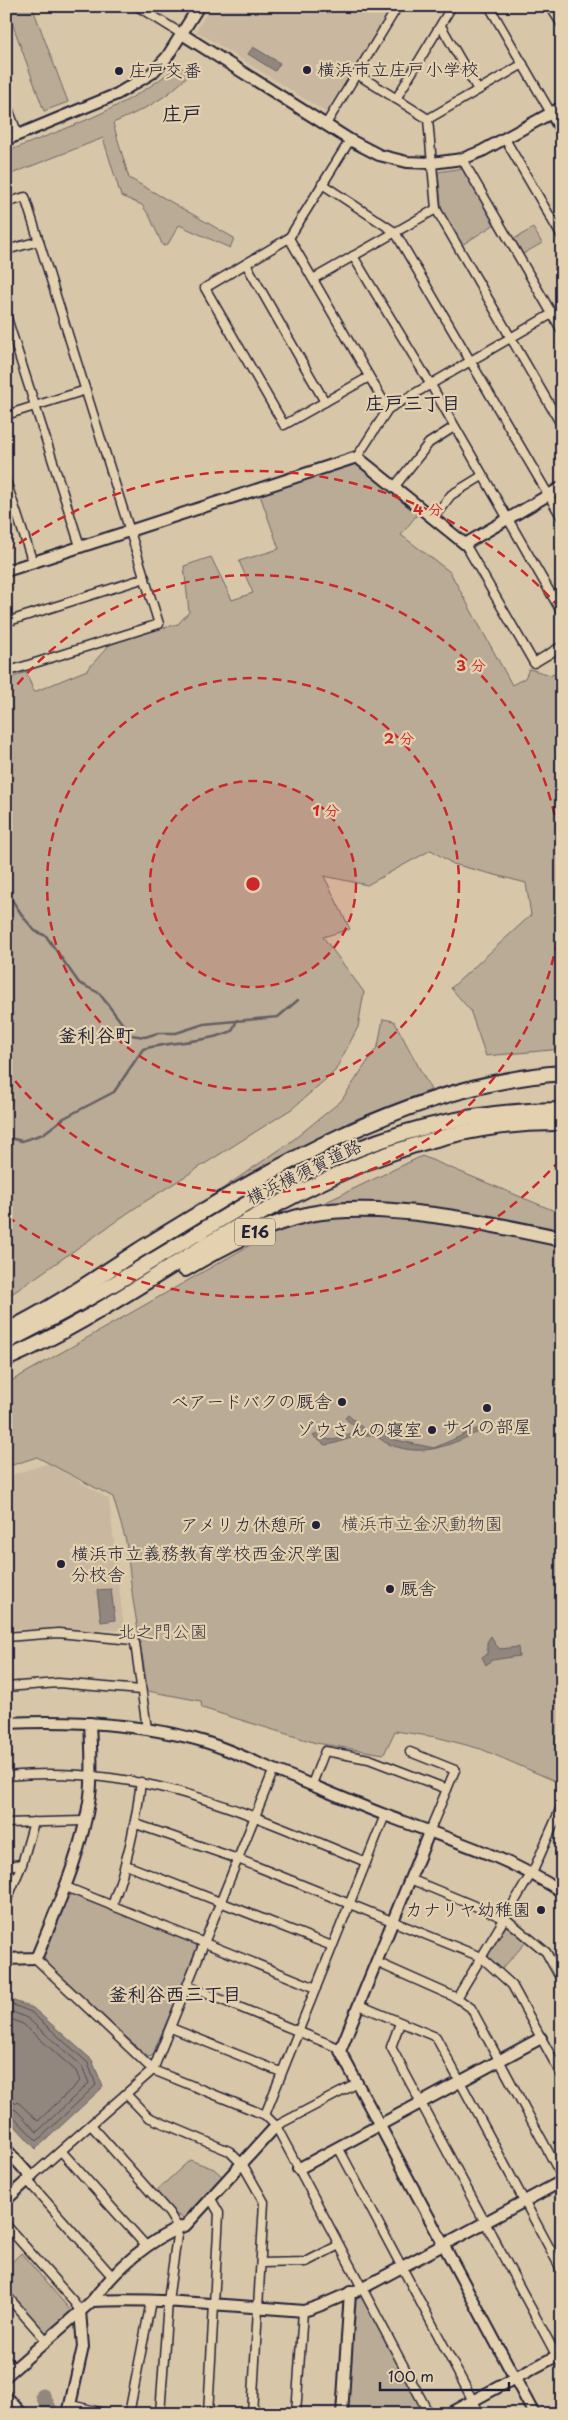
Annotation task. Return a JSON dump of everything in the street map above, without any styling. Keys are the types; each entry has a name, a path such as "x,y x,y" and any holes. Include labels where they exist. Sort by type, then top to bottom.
{"highway":[{"name":"E16","path":"6,1330 266,1175 332,1140 424,1101 486,1084 562,1072"},
{"name":"横浜横須賀道路","path":"6,1342 82,1302 295,1178 365,1146 498,1120 562,1110"},
{"name":"横浜横須賀道路","path":"498,1120 562,1123"},
{"name":"横浜横須賀道路","path":"6,1360 87,1318 215,1240 301,1191 434,1132"},
{"name":"E16","path":"6,1360 46,1347 239,1240 275,1224 310,1214 366,1210 388,1211 497,1225 562,1239"}],"street":[{"path":"138,6 350,140 389,157 407,162 432,163 462,159 482,152 562,107"},
{"path":"6,140 136,84 152,73 182,34 199,6"},
{"path":"326,124 398,6"},
{"path":"396,98 452,6"},
{"path":"490,6 562,131"},
{"path":"550,6 562,25"},
{"path":"441,26 478,90"},
{"path":"428,119 523,64"},
{"path":"357,74 428,119"},
{"path":"6,103 18,135"},
{"path":"428,119 436,209 562,426"},
{"path":"505,139 562,237"},
{"path":"350,140 289,238 205,288 284,425 369,377"},
{"path":"462,159 562,331"},
{"path":"322,184 395,232 562,518"},
{"path":"6,203 25,197 159,624 6,672"},
{"path":"313,279 436,209"},
{"path":"289,238 388,409"},
{"path":"6,250 38,241"},
{"path":"353,256 431,385 562,613"},
{"path":"246,264 325,402"},
{"path":"6,571 356,457 388,409 562,308"},
{"path":"6,314 80,546"},
{"path":"6,416 86,390"},
{"path":"395,486 429,443 454,427"},
{"path":"356,457 395,486 465,544 534,663 562,646"},
{"path":"434,518 451,495 482,476"},
{"path":"6,481 33,563"},
{"path":"465,544 562,487"},
{"path":"6,622 145,578"},
{"path":"6,1637 58,1633 132,1640 135,1643 147,1729"},
{"path":"6,1687 58,1683 141,1690"},
{"path":"6,1722 51,1720 90,1723 147,1729 196,1739 312,1784 385,1815 430,1830 532,1872 562,1892"},
{"path":"6,1959 34,1958 38,1954 66,1887 78,1849 90,1796 90,1723"},
{"path":"312,1784 325,1751 369,1758 447,1790"},
{"path":"410,1752 454,1770 340,2051 534,2414"},
{"path":"6,2200 153,2070 274,1769"},
{"path":"6,1776 91,1774 141,1782 186,1793 256,1817 366,1862"},
{"path":"112,1906 126,1865 136,1824 141,1782"},
{"path":"457,1998 506,1919 532,1872 562,1805"},
{"path":"264,2115 385,1815"},
{"path":"6,1823 84,1821"},
{"path":"6,1902 22,1864 34,1822"},
{"path":"136,1824 238,1859 481,1957 512,1985 560,2070"},
{"path":"6,1866 22,1864"},
{"path":"126,1865 332,1946"},
{"path":"410,1879 506,1919 546,1952 562,1981"},
{"path":"66,1887 316,1988"},
{"path":"34,1958 153,2070 264,2115 276,2126 429,2414"},
{"path":"376,1962 457,1998 471,2008 562,2177"},
{"path":"188,1986 299,2030 341,2049"},
{"path":"359,2005 436,2037 562,2271"},
{"path":"400,2023 391,2047 559,2355 562,2366"},
{"path":"171,2028 282,2072"},
{"path":"298,2168 541,2038"},
{"path":"6,2360 10,2372 92,2301 112,2276 166,2232 186,2225 243,2165 276,2126 358,2083"},
{"path":"126,2094 148,2117 229,2151 243,2165 264,2202 252,2414"},
{"path":"91,2125 178,2228 168,2302 160,2414"},
{"path":"338,2148 480,2414"},
{"path":"6,2149 112,2276"},
{"path":"62,2152 147,2247"},
{"path":"92,2301 110,2299 302,2311 321,2307 350,2292 361,2289 562,2181"},
{"path":"208,2414 219,2213 211,2199"},
{"path":"6,2225 80,2311 83,2347 70,2409 108,2414"},
{"path":"261,2262 306,2262 339,2245"},
{"path":"342,2414 350,2292"},
{"path":"6,2295 46,2340"},
{"path":"129,2414 151,2301"},
{"path":"296,2414 302,2311"},
{"path":"448,2414 559,2355"},
{"path":"6,2396 22,2414"}],"shaded area":[{"name":"横浜市立庄戸小学校","path":"211,6 393,7 327,113 196,31"},
{"name":"横浜市立義務教育学校西金沢学園 分校舎","path":"49,1463 109,1499 124,1630 6,1629 6,1477"}],"green space":[{"path":"6,6 32,6 68,102 44,111"},
{"path":"178,65 189,74 181,83 154,103 113,123 129,178 234,238 230,248 179,225 168,244 163,246 150,217 142,205 121,196 103,138 6,176 6,152 96,116 118,105 159,80"},
{"path":"463,168 495,224 462,245 442,212 438,172"},
{"path":"533,228 542,243 523,254 514,239"},
{"path":"355,464 419,512 401,535 450,572 512,685 525,678 529,669 551,675 562,673 562,1049 486,1056 470,1010 451,988 531,915 526,883 453,864 431,850 367,885 324,876 350,929 323,937 364,992 358,1027 335,1071 293,1108 135,1208 6,1298 6,680 26,672 34,692 87,670 112,642 178,624 189,612 184,566 211,557 232,600 253,593 239,561 279,549 260,495"},
{"path":"383,1019 394,1021 431,1090 349,1122 188,1212 288,1144 341,1101 378,1046"},
{"path":"422,1156 562,1214 562,1784 481,1749 436,1737 395,1731 384,1754 316,1743 202,1708 201,1701 148,1691 133,1600 126,1541 113,1497 37,1457 6,1467 6,1384 324,1203"},
{"path":"73,1894 195,1942 198,1949 152,2056 148,2057 46,1963 44,1956 67,1897"},
{"path":"507,1924 527,1941 501,1970 489,1959 488,1953"},
{"path":"190,2160 214,2169 225,2179 184,2218 177,2215 156,2191"},
{"path":"21,2253 72,2312 48,2335 6,2289 6,2268"},
{"path":"362,2296 425,2414 348,2414 355,2299"}],"water":[{"path":"253,47 280,63 275,71 248,54"},
{"path":"348,1415 364,1429 386,1433 391,1439 434,1448 481,1427 483,1430 438,1448 427,1450 404,1449 371,1435 356,1436 325,1445 313,1436 317,1434 322,1438 333,1440 360,1431 345,1418"},
{"path":"111,1589 115,1620 101,1622 97,1590"},
{"path":"491,1636 500,1649 518,1647 519,1656 492,1660 486,1665 482,1657 487,1654 487,1642"},
{"path":"6,1998 33,2008 92,2060 103,2087 36,2149 6,2116"}],"waterway":[{"path":"6,891 35,931 46,936 79,983 99,993 131,1035 145,1037 158,1033 176,1033 204,1024 278,1017 298,1000"},
{"path":"6,1140 22,1141 43,1134 64,1118 114,1092 143,1049 221,1035 232,1031 237,1020"},
{"path":"43,2396 52,2414"}],"place":[{"name":"横浜市立庄戸小学校","path":"307,70"},
{"name":"庄戸交番","path":"119,71"},
{"name":"ベアードバクの厩舎","path":"342,1402"},
{"name":"サイの部屋","path":"487,1408"},
{"name":"ゾウさんの寝室","path":"432,1430"},
{"name":"アメリカ休憩所","path":"316,1525"},
{"name":"横浜市立義務教育学校西金沢学園 分校舎","path":"61,1564"},
{"name":"厩舎","path":"390,1589"},
{"name":"カナリヤ幼稚園","path":"541,1910"}],"district":[{"name":"庄戸","path":"182,114"},
{"name":"庄戸三丁目","path":"413,403"},
{"name":"釜利谷町","path":"96,1035"},
{"name":"釜利谷西三丁目","path":"175,1994"}],"park label":[{"name":"横浜市立金沢動物園","path":"422,1524"},
{"name":"北之門公園","path":"163,1632"}]}
